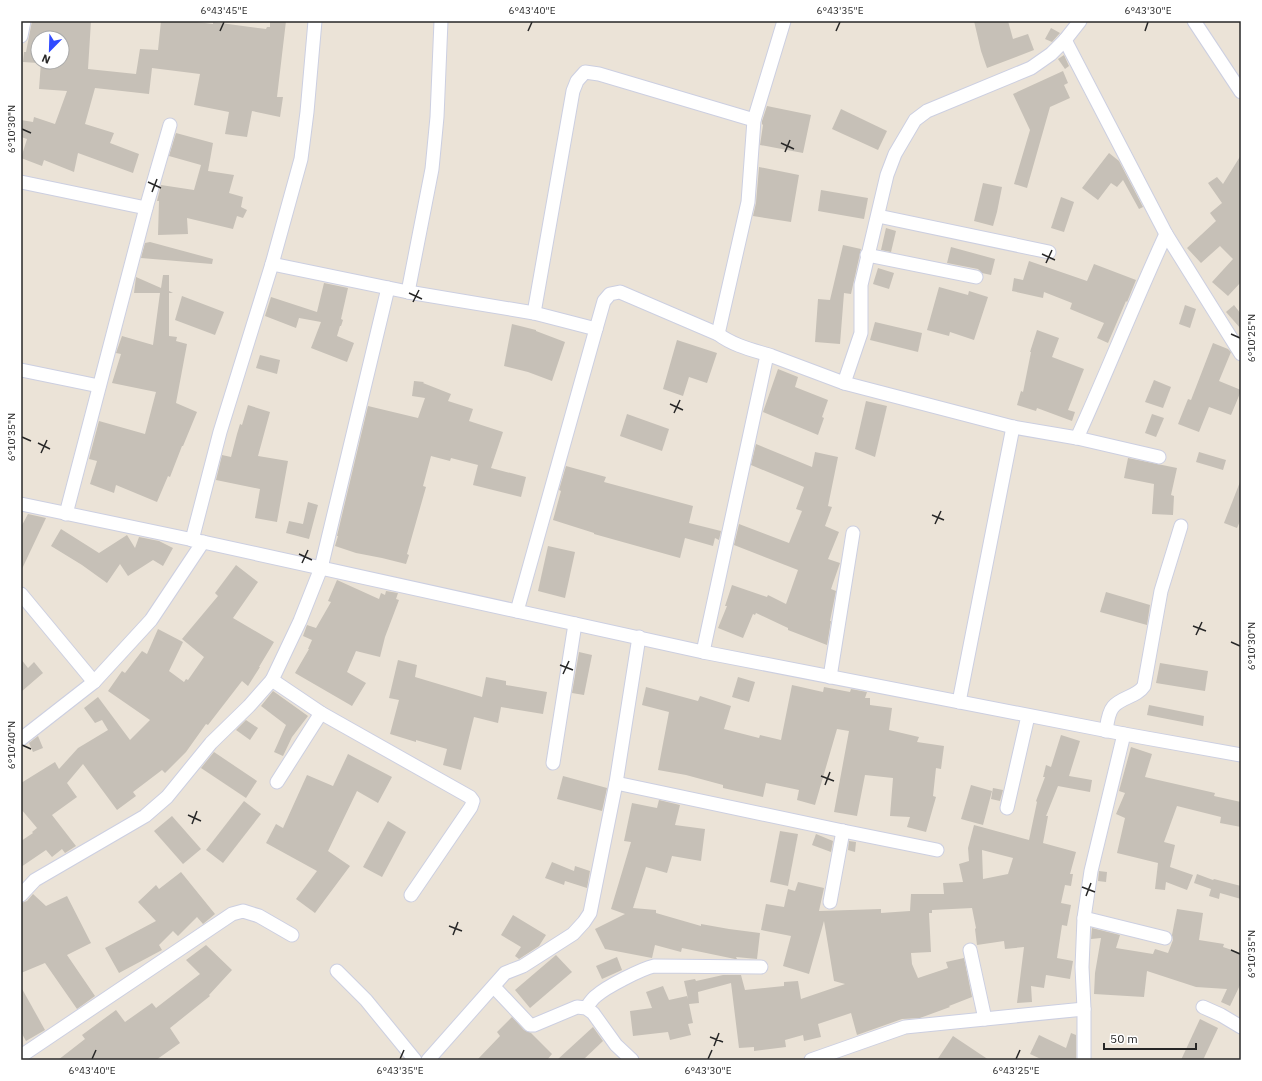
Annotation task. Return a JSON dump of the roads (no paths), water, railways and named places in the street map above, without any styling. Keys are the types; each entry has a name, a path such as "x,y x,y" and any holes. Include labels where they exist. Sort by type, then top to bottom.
{"street":[{"path":"21,36 24,21"},
{"path":"21,739 94,682 151,620 198,541 220,432 272,264 301,159 307,112 315,21"},
{"path":"408,292 432,169 437,117 441,21"},
{"path":"718,334 748,202 754,120 784,21"},
{"path":"844,383 861,333 861,285 887,175 895,154 915,120 927,111 1031,68 1051,54 1065,40 1080,21"},
{"path":"1194,21 1241,92"},
{"path":"1065,40 1166,234 1241,354"},
{"path":"534,313 573,91 577,81 585,72 599,74 754,120"},
{"path":"66,514 146,208 170,124"},
{"path":"21,182 146,208"},
{"path":"878,216 1049,252"},
{"path":"1077,438 1110,365 1140,290 1166,234"},
{"path":"867,255 976,277"},
{"path":"272,264 408,292 534,313 596,329"},
{"path":"21,895 35,880 145,816 166,797 211,743 249,706 272,680 300,622 321,568 388,288"},
{"path":"517,611 604,301 610,294 620,292 718,334 740,347 767,355 844,383 1013,427 1077,438 1159,457"},
{"path":"703,652 767,355"},
{"path":"21,370 99,386"},
{"path":"959,702 1013,427"},
{"path":"21,504 198,541 703,652 1106,731 1241,755"},
{"path":"1106,731 1110,712 1113,706 1141,691 1144,686 1162,591 1181,526"},
{"path":"830,677 853,533"},
{"path":"21,594 94,682"},
{"path":"553,763 575,624"},
{"path":"428,1060 504,974 523,966 573,934 590,913 616,783 639,638"},
{"path":"272,680 320,713 470,797 473,801 471,807 411,895"},
{"path":"277,782 320,713"},
{"path":"1007,808 1028,716"},
{"path":"1084,1060 1082,967 1084,918 1091,871 1124,734"},
{"path":"616,783 937,850"},
{"path":"830,902 843,831"},
{"path":"21,1056 232,914 243,911 259,916 292,935"},
{"path":"1084,918 1165,938"},
{"path":"970,950 985,1019"},
{"path":"586,1008 602,991 645,968 654,966 761,967"},
{"path":"337,971 366,1000 415,1060"},
{"path":"494,987 530,1025 534,1025 577,1007 586,1008 593,1013 616,1045 632,1060"},
{"path":"1203,1007 1221,1015 1241,1027"},
{"path":"810,1060 836,1057 905,1027 1084,1009"}]}
